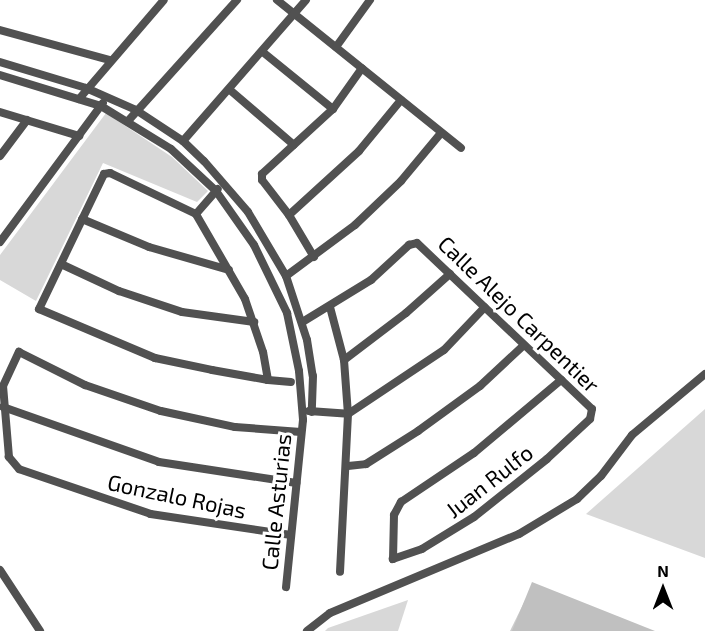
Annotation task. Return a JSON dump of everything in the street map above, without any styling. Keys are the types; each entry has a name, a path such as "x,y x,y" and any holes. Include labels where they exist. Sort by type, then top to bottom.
{"street":[{"path":"79,99 110,60 164,0"},
{"path":"128,121 237,0"},
{"path":"277,0 461,148"},
{"path":"183,141 264,52 306,0"},
{"path":"336,47 370,0"},
{"path":"0,30 110,60"},
{"path":"264,52 333,109"},
{"path":"0,62 86,88 136,110 183,141 223,183 248,212 286,276 304,321 313,376 312,412"},
{"path":"314,257 289,215 262,180 262,172 333,109 362,68"},
{"name":"Calle Asturias","path":"0,75 101,106 171,149 216,191 254,245 287,313 299,371 303,420 286,587"},
{"path":"230,90 294,145"},
{"path":"0,242 108,96"},
{"path":"289,215 359,152 402,100"},
{"path":"0,112 79,136"},
{"path":"0,156 27,120"},
{"path":"286,276 314,257 401,181 441,133"},
{"path":"268,380 254,322 229,270 196,214 110,173 102,176 39,309 155,358 268,380 291,382"},
{"path":"196,214 223,183"},
{"path":"82,219 149,247 229,270"},
{"name":"Calle Alejo Carpentier","path":"330,308 371,280 409,245 421,244 592,409"},
{"path":"61,264 119,291 182,312 254,322"},
{"path":"344,360 406,314 450,274"},
{"path":"301,410 348,414 444,350 485,307"},
{"path":"304,321 330,308 344,360 348,414 348,466 340,572"},
{"path":"348,466 366,464 418,431 480,386 524,345"},
{"name":"Gonzalo Rojas","path":"291,535 151,514 19,469 9,457 3,386 19,352 85,385 161,411 235,427 301,432"},
{"path":"307,631 330,613 519,534 577,499 632,435 705,374"},
{"name":"Juan Rulfo","path":"561,380 474,453 401,502 394,515 391,557 398,559 422,549 474,517 547,459 590,419 592,409"},
{"path":"3,407 159,462 296,483"},
{"name":"Calle Asturias","path":"303,420 312,412"},
{"path":"0,570 40,631"}],"shaded area":[{"path":"106,113 172,157 208,191 197,202 103,163 36,301 0,280 0,255"},
{"path":"705,409 705,558 586,514"},
{"path":"408,600 398,631 325,631 328,628"}],"building":[{"path":"532,582 655,631 512,631"}]}
